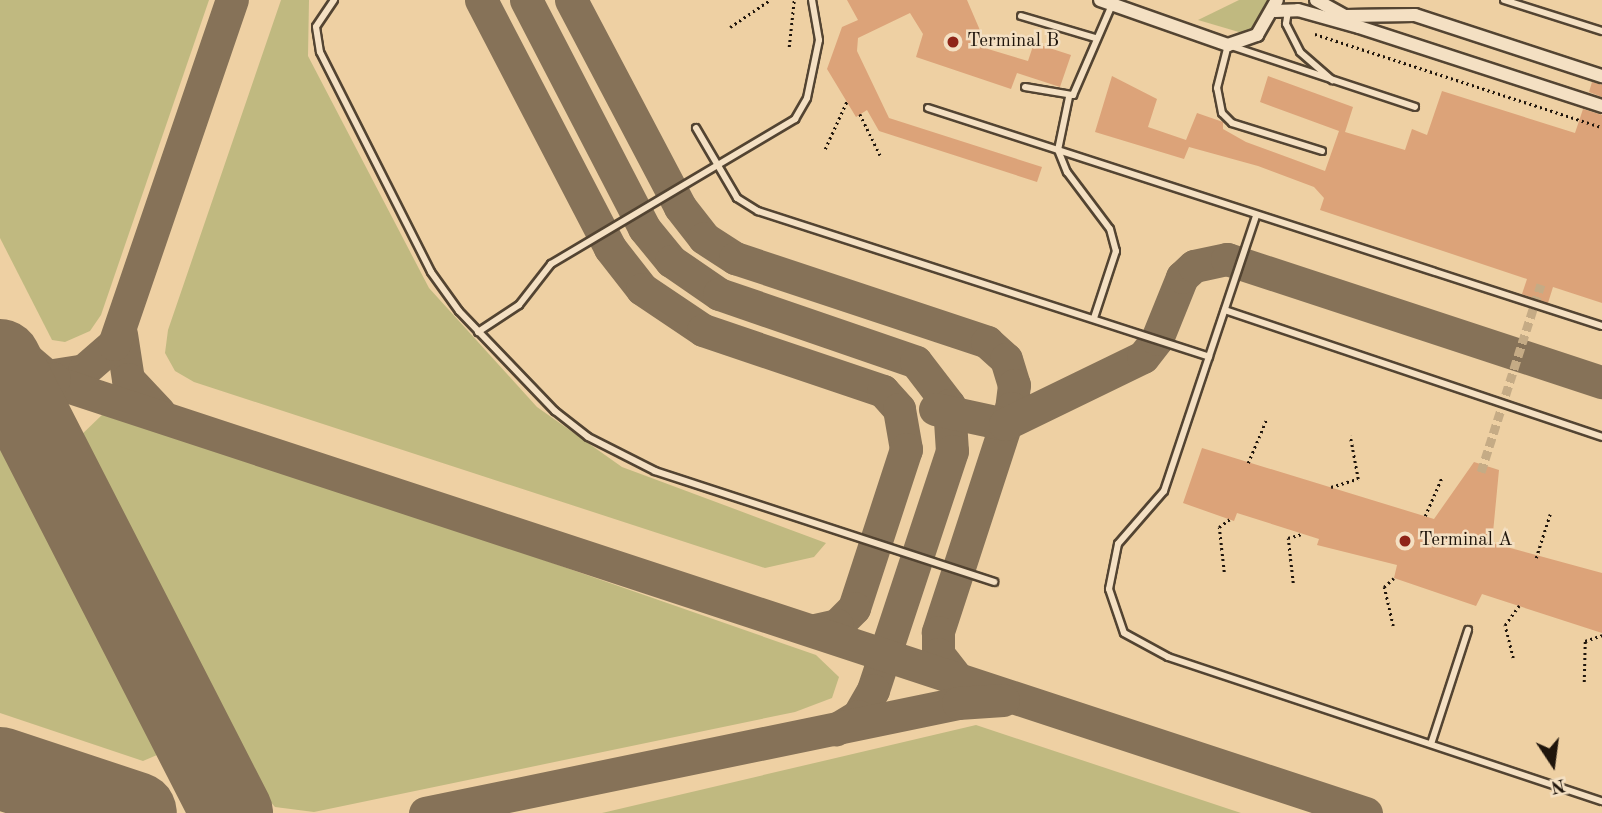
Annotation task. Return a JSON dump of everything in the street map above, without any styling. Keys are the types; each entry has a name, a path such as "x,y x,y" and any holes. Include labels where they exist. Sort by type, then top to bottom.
{"street":[{"path":"1100,0 1228,45 1258,35 1276,6 1359,27 1602,106"},
{"path":"1316,0 1359,27"},
{"path":"1345,16 1415,15 1602,76"}],"lane":[{"path":"334,0 316,27 320,52 431,272 478,332 555,411 623,457 994,582"},
{"path":"478,332 519,304 551,264 802,110 820,29 812,0"},
{"path":"1504,0 1602,31"},
{"path":"1094,318 1115,240 1058,150 1069,97 1111,3"},
{"path":"1289,9 1286,24 1300,52 1335,82"},
{"path":"1021,16 1095,38"},
{"path":"1322,151 1232,123 1222,113 1217,89 1228,45 1415,107"},
{"path":"1025,87 1069,97"},
{"path":"928,108 1602,326"},
{"path":"696,128 737,198 758,211 1209,357"},
{"path":"1256,216 1164,491 1118,544 1109,589 1124,633 1158,654 1602,801"},
{"path":"1225,310 1602,437"},
{"path":"1430,744 1468,630"}],"path":[{"path":"730,27 770,0"},
{"path":"789,47 794,0"},
{"path":"1315,34 1602,127"},
{"path":"825,149 847,101"},
{"path":"860,114 880,155"},
{"path":"1248,463 1267,418"},
{"path":"1331,487 1358,479 1350,436"},
{"path":"1425,516 1442,477"},
{"path":"1536,558 1550,514"},
{"path":"1224,572 1219,527 1230,519"},
{"path":"1293,583 1288,538 1302,534"},
{"path":"1393,626 1384,587 1394,578"},
{"path":"1513,658 1505,625 1519,606"},
{"path":"1584,682 1585,641 1602,635"}],"shaded area":[{"path":"0,0 209,0 101,315 90,331 65,342 52,340 0,238"},
{"path":"281,0 309,0 308,56 429,288 537,407 622,467 826,543 814,557 765,568 194,382 175,371 165,353 168,330"},
{"path":"1239,0 1272,0 1249,35 1198,20"},
{"path":"104,413 142,420 816,655 839,677 832,698 795,712 314,812 275,807 245,774 77,439"},
{"path":"0,430 149,715 164,752 143,761 0,713"},
{"path":"976,725 1241,813 602,813"}],"building":[{"path":"847,0 967,0 988,49 1028,61 1034,43 1071,55 1060,87 1017,73 1011,89 916,57 923,34 910,13 858,38 857,51 889,118 1042,167 1037,182 879,131 867,110 856,117 827,69 842,27 858,20"},
{"path":"1112,76 1157,99 1148,127 1186,140 1197,113 1223,122 1223,129 1246,142 1325,171 1339,131 1260,102 1268,76 1353,107 1345,132 1405,150 1412,129 1427,135 1442,91 1575,133 1583,109 1602,115 1602,303 1553,287 1548,303 1522,294 1527,279 1320,210 1324,198 1314,187 1258,166 1189,147 1184,159 1095,132"},
{"path":"1592,82 1602,85 1602,97 1589,92"},
{"name":"Terminal A","path":"1202,448 1434,519 1474,462 1499,470 1492,543 1602,573 1602,633 1482,594 1476,606 1394,578 1397,565 1317,545 1319,539 1237,513 1234,521 1183,503"}],"taxiway":[{"path":"0,336 47,376 84,370 114,344 232,0"},
{"path":"481,0 610,248 642,289 703,330 883,391 899,409 906,449 854,608 837,625 815,630"},
{"path":"526,0 644,228 671,261 719,294 916,362 949,405 952,451 873,690 858,716 836,729"},
{"path":"571,0 680,207 704,238 735,258 987,342 1006,359 1014,385 1011,408 938,632 938,654 957,678"},
{"path":"935,409 1005,424 1143,357 1157,339 1182,277 1194,266 1227,259 1602,382"},
{"path":"121,334 128,379 159,412"},
{"path":"0,364 1366,813"},
{"path":"33,424 31,398 54,379"},
{"path":"425,813 958,703 1003,700"}],"runway":[{"path":"0,360 232,813"},
{"path":"0,768 136,813"}],"tunnel":[{"path":"1481,472 1541,284"}],"place":[{"name":"Terminal B","path":"953,42"},
{"name":"Terminal A","path":"1405,541"}]}
